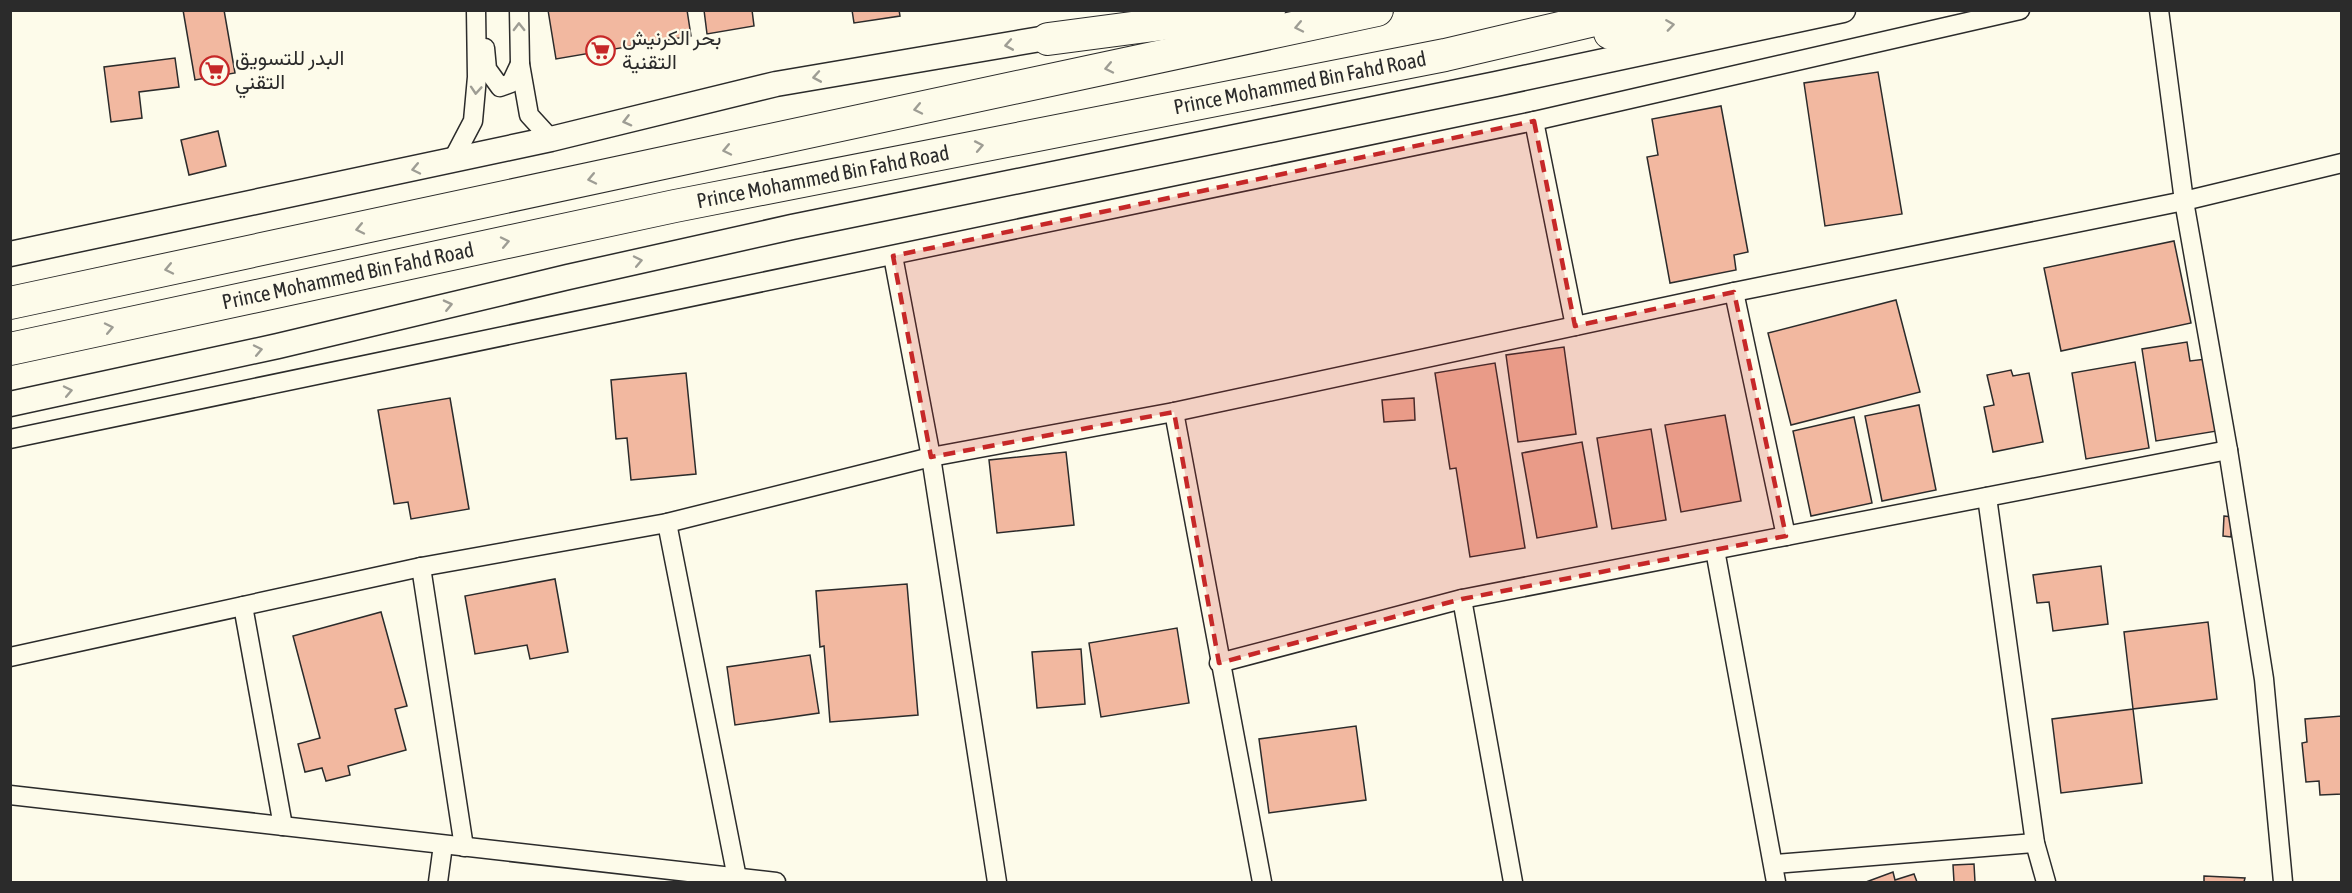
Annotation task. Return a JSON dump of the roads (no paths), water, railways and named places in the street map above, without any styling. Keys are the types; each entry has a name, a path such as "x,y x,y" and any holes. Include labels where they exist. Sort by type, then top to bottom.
{"highway":[{"path":"1048,39 1269,10"},
{"name":"Prince Mohammed Bin Fahd Road","path":"10,303 1377,10"},
{"name":"Prince Mohammed Bin Fahd Road","path":"10,349 675,206 1445,55 1637,10"},
{"path":"1445,55 1777,10"}],"main road":[{"path":"10,254 452,161 776,84 1048,39 1169,10"},
{"path":"10,404 278,346 568,277 792,227 1496,84 1843,10"}],"street":[{"path":"452,161 473,121 476,10"},
{"path":"482,10 487,69 500,87 511,83 520,64"},
{"path":"519,10 520,64 529,115 551,139"},
{"path":"10,439 1534,121 2020,10"},
{"path":"2159,10 2184,201 2228,450 2264,680 2283,882"},
{"path":"1534,121 1575,326"},
{"path":"10,657 421,567 667,523 931,457 1174,412 1734,292 2184,201 2342,164"},
{"path":"893,256 931,457 997,882"},
{"path":"1734,292 1786,536"},
{"path":"1174,412 1219,663 1262,882"},
{"path":"1219,663 1462,599 2228,450"},
{"path":"1987,497 2035,843 2046,882"},
{"path":"667,523 737,878"},
{"path":"1715,550 1775,864 1776,882"},
{"path":"421,567 464,847"},
{"path":"1462,599 1513,882"},
{"path":"243,606 283,826"},
{"path":"10,795 776,882"},
{"path":"1775,864 2035,843"},
{"path":"438,882 443,844"}],"place":[{"name":"بحر الكرنيش التقنية","path":"601,50"},
{"name":"البدر للتسويق التقني","path":"214,70"}]}
